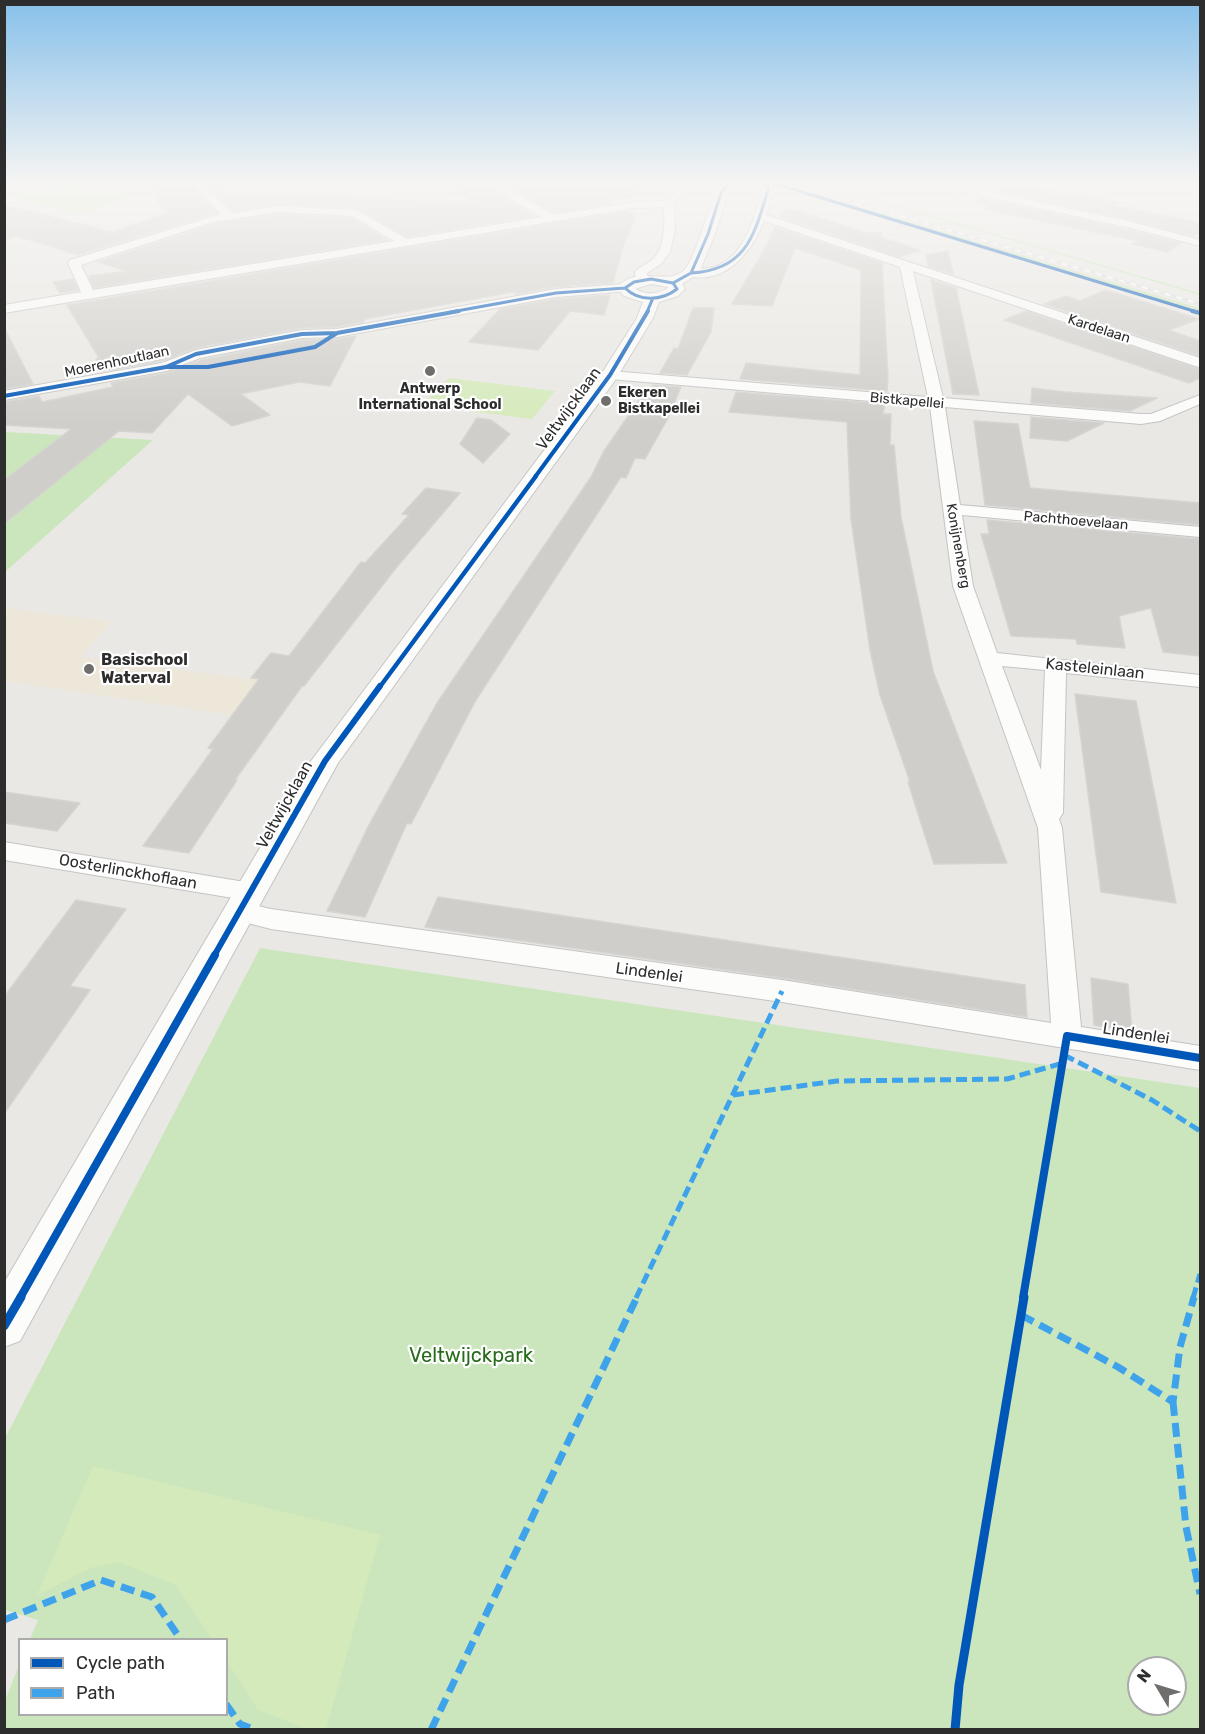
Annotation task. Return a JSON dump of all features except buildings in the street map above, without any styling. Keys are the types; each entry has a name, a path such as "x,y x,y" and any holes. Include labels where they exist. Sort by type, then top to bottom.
{"street":[{"path":"74,263 89,295"},
{"path":"4,309 289,263"},
{"name":"Veltwijcklaan","path":"4,1326 325,761 610,375 645,318 657,285 640,276 641,272 655,263"},
{"path":"625,288 636,296 693,268 695,263"},
{"path":"693,268 704,274 723,269 734,263"},
{"name":"Kardelaan","path":"902,263 1200,363"},
{"name":"Konijnenberg","path":"905,264 937,404 963,586 1050,828"},
{"path":"911,288 933,283 968,286"},
{"name":"Moerenhoutlaan","path":"4,396 166,367 196,354 302,334 337,333 556,293 625,288"},
{"name":"Bistkapellei","path":"610,375 1141,420 1154,418 1200,399"},
{"name":"Pachthoevelaan","path":"951,509 1200,532"},
{"name":"Kasteleinlaan","path":"990,658 1200,681"},
{"name":"Konijnenberg","path":"1056,665 1050,828 1067,1036"},
{"name":"Oosterlinckhoflaan","path":"4,851 246,902"},
{"name":"Lindenlei","path":"246,902 271,919 782,992 1200,1058"}],"shaded area":[{"name":"Basischool Waterval","path":"4,608 112,622 80,657 304,686 277,722 5,681"}],"green space":[{"path":"1036,263 1048,263 1200,308 1200,312"},
{"path":"1089,263 1200,293 1200,295"},
{"path":"449,378 555,391 532,419 422,405"},
{"path":"5,432 153,440 5,572"},
{"name":"Veltwijckpark","path":"260,948 1200,1088 1200,1729 5,1729 5,1701 18,1668 18,1716 228,1716 228,1638 30,1638 38,1620 5,1610 4,1440"},
{"path":"93,1466 380,1535 326,1729 308,1729 258,1710 228,1663 228,1638 211,1638 176,1585 119,1562 90,1568 37,1595"}],"railway":[{"path":"1060,263 1200,304"}],"marked path":[{"path":"431,1730 782,991"},
{"path":"1064,1055 1152,1100 1200,1131"},
{"path":"733,1095 837,1081 1007,1079 1063,1063"},
{"path":"1021,1315 1118,1367 1173,1402 1180,1347 1200,1274"},
{"path":"1173,1402 1186,1527 1200,1594"},
{"path":"4,1620 101,1580 152,1597 180,1638"},
{"path":"228,1707 240,1724 256,1730"}],"cycle path":[{"path":"673,283 691,273 695,263"},
{"path":"691,273 709,272 730,263"},
{"path":"1035,263 1200,313"},
{"path":"651,279 673,283 677,289 666,296 643,298 630,293 625,288 634,282 651,279"},
{"path":"166,367 196,354 302,334 337,333 556,293 625,288"},
{"path":"4,1326 325,761 610,375 645,318 653,298"},
{"path":"4,396 166,367 208,367 315,347 337,333"},
{"path":"955,1730 959,1685 1067,1036 1200,1058"}],"place":[{"name":"Antwerp International School","path":"430,371"},
{"name":"Ekeren Bistkapellei","path":"606,401"},
{"name":"Basischool Waterval","path":"89,669"}]}
